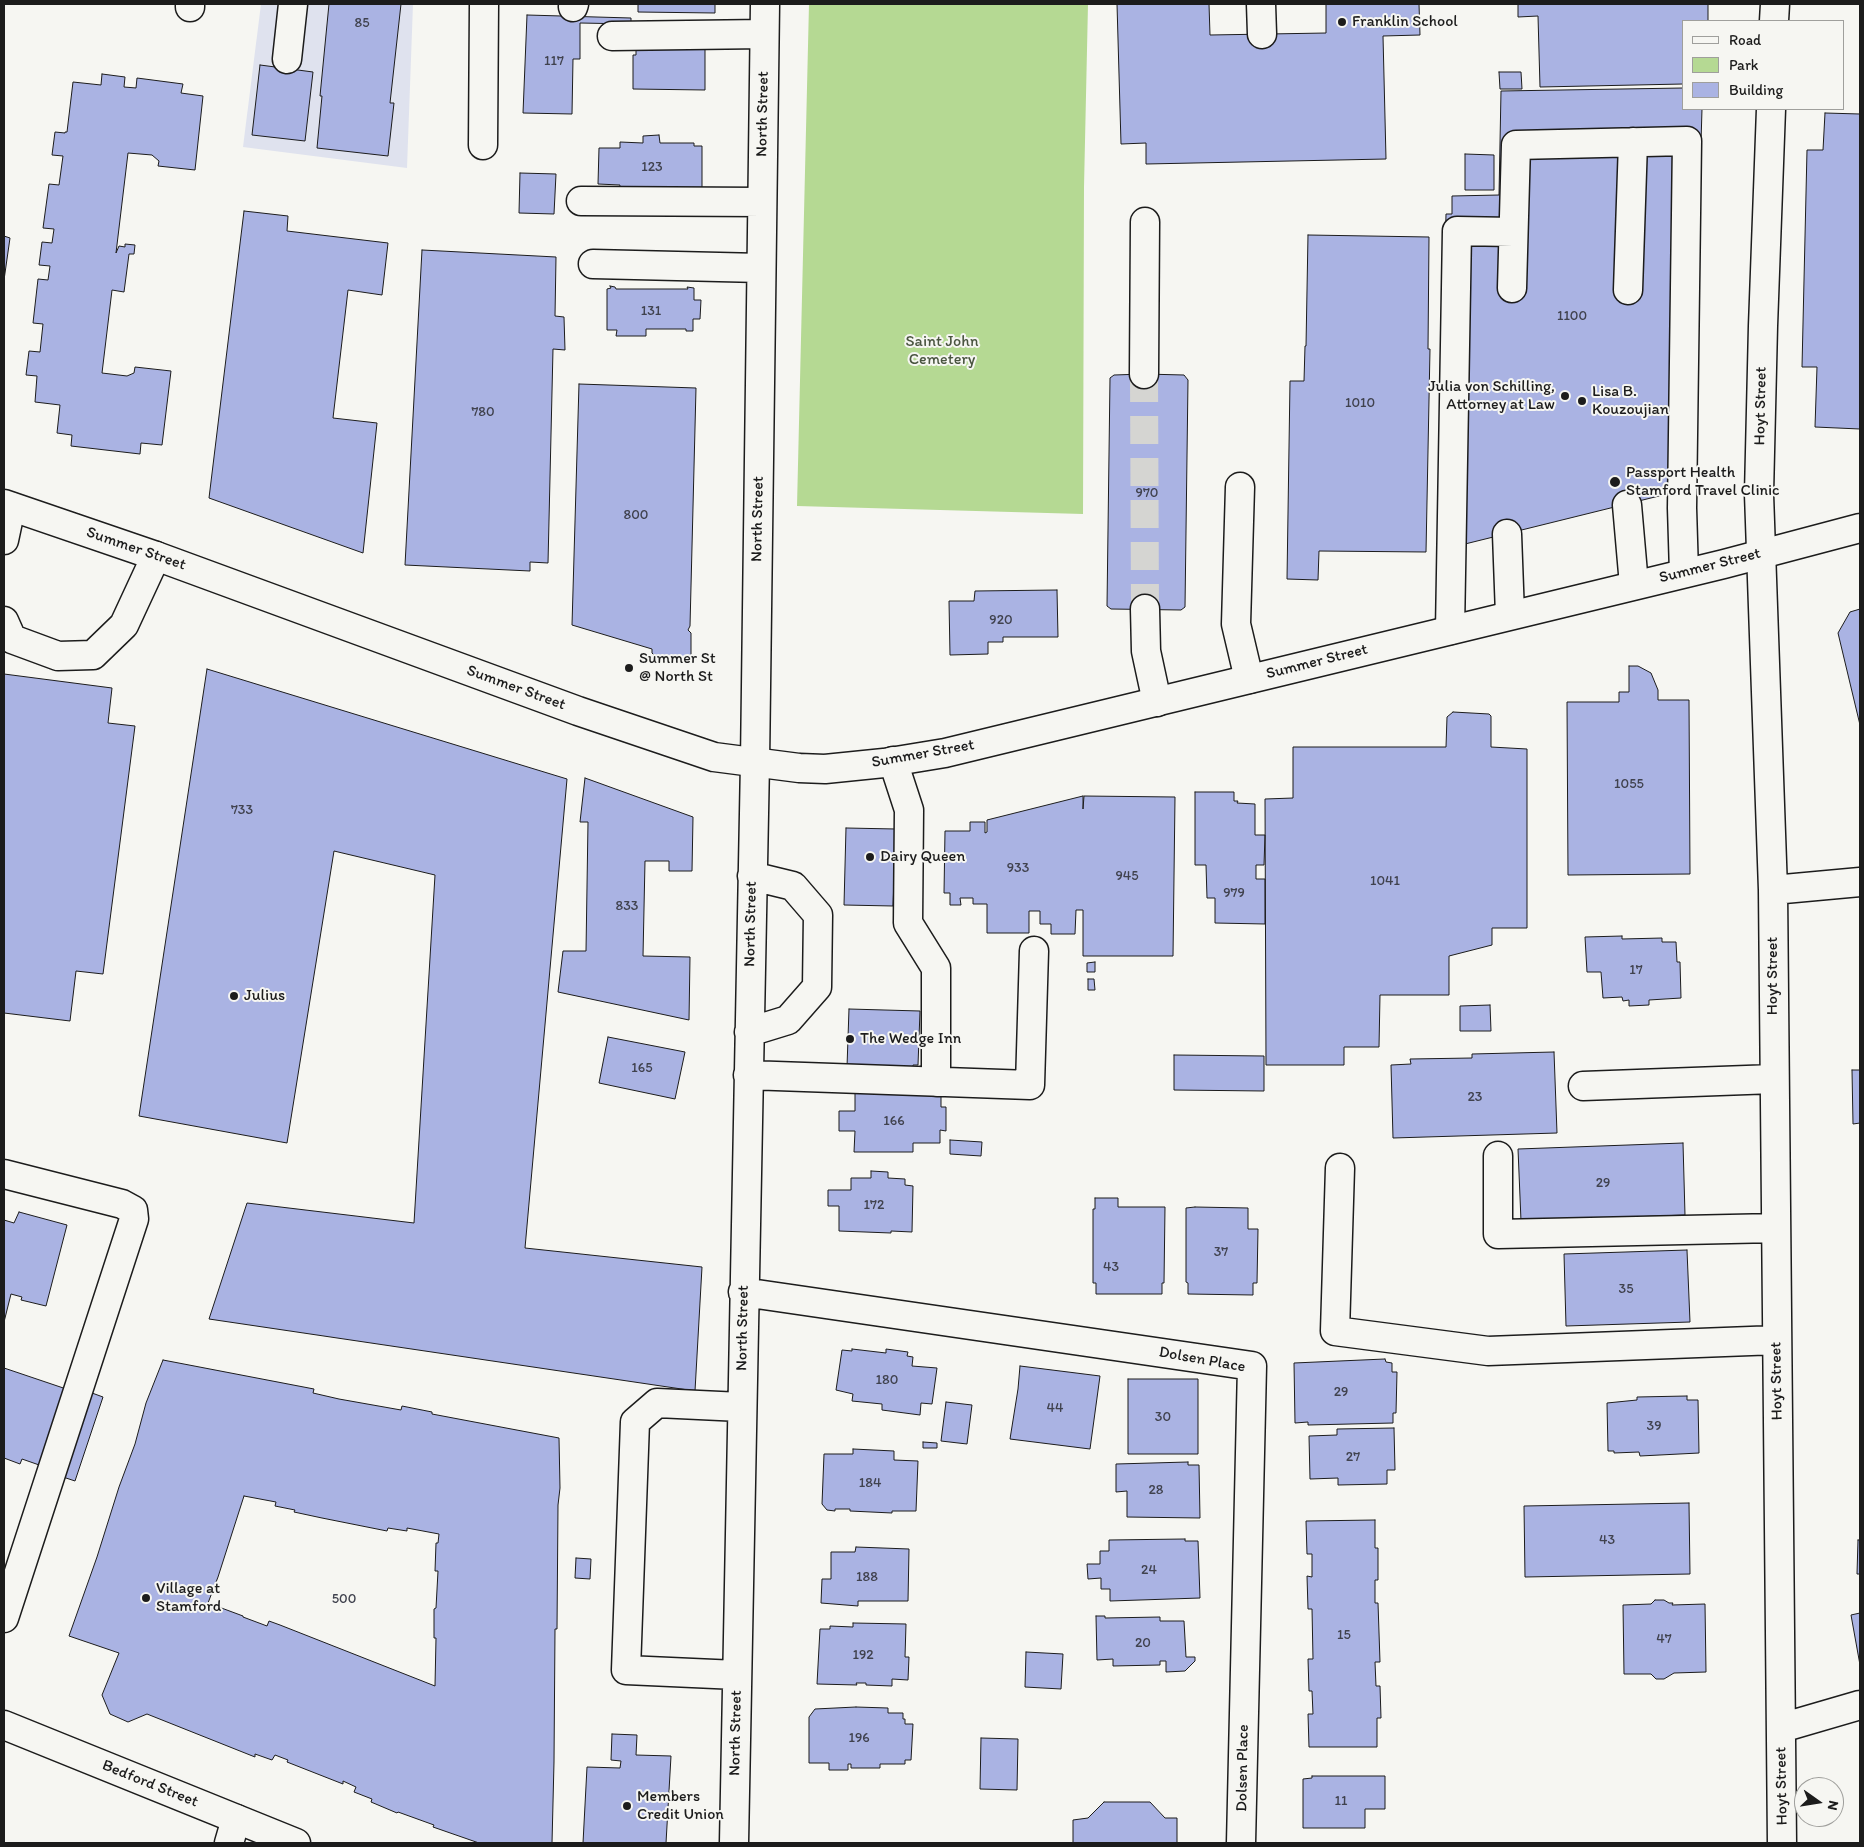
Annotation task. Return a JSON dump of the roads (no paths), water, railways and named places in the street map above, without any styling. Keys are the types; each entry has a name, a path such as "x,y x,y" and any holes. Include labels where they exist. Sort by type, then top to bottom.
{"street":[{"path":"287,59 293,4"},
{"path":"483,145 484,4"},
{"name":"North Street","path":"734,1843 754,762 765,4"},
{"path":"1261,4 1262,34"},
{"path":"1774,20 1775,4"},
{"path":"612,36 764,34"},
{"name":"Hoyt Street","path":"1771,110 1759,494 1773,890 1782,1843"},
{"path":"1512,288 1516,145 1687,141 1682,508 1684,573"},
{"path":"1628,290 1633,142"},
{"path":"581,201 762,202"},
{"path":"1144,374 1145,222"},
{"path":"1450,630 1457,230 1513,232"},
{"path":"593,264 761,268"},
{"path":"1240,487 1236,624 1249,679"},
{"path":"1628,504 1634,585"},
{"path":"4,540 7,505"},
{"name":"Summer Street","path":"7,505 156,556 578,711 714,757 799,768 825,769 944,753 1510,616 1860,528"},
{"path":"1507,534 1510,616"},
{"path":"4,621 12,639 58,656 93,655 124,624 156,556"},
{"path":"1145,609 1146,651 1157,702"},
{"path":"893,761 909,810 908,923 936,968 936,1082"},
{"path":"749,1032 788,1020 817,987 818,915 793,886 752,876"},
{"path":"1773,890 1860,882"},
{"path":"748,1075 1030,1085 1034,951"},
{"path":"1583,1086 1774,1079"},
{"path":"1498,1156 1498,1234 1776,1228"},
{"path":"1340,1168 1335,1330 1488,1351 1777,1340"},
{"path":"4,1174 122,1204 133,1210 134,1219 4,1618"},
{"name":"Dolsen Place","path":"743,1292 1252,1366 1242,1843"},
{"path":"737,1675 626,1670 635,1422 657,1403 741,1408"},
{"path":"1781,1728 1860,1705"},
{"name":"Bedford Street","path":"4,1725 233,1831 296,1843"}],"tunnel":[{"path":"1144,374 1145,609"}],"place":[{"name":"Franklin School","path":"1342,22"},
{"name":"Julia von Schilling, Attorney at Law","path":"1565,396"},
{"name":"Lisa B. Kouzoujian","path":"1582,401"},
{"name":"Passport Health Stamford Travel Clinic","path":"1615,482"},
{"name":"Summer St @ North St","path":"629,668"},
{"name":"Dairy Queen","path":"870,857"},
{"name":"Julius","path":"234,996"},
{"name":"The Wedge Inn","path":"850,1039"},
{"name":"Village at Stamford","path":"146,1598"},
{"name":"Members Credit Union","path":"627,1806"}],"park label":[{"name":"Saint John Cemetery","path":"942,351"}]}
